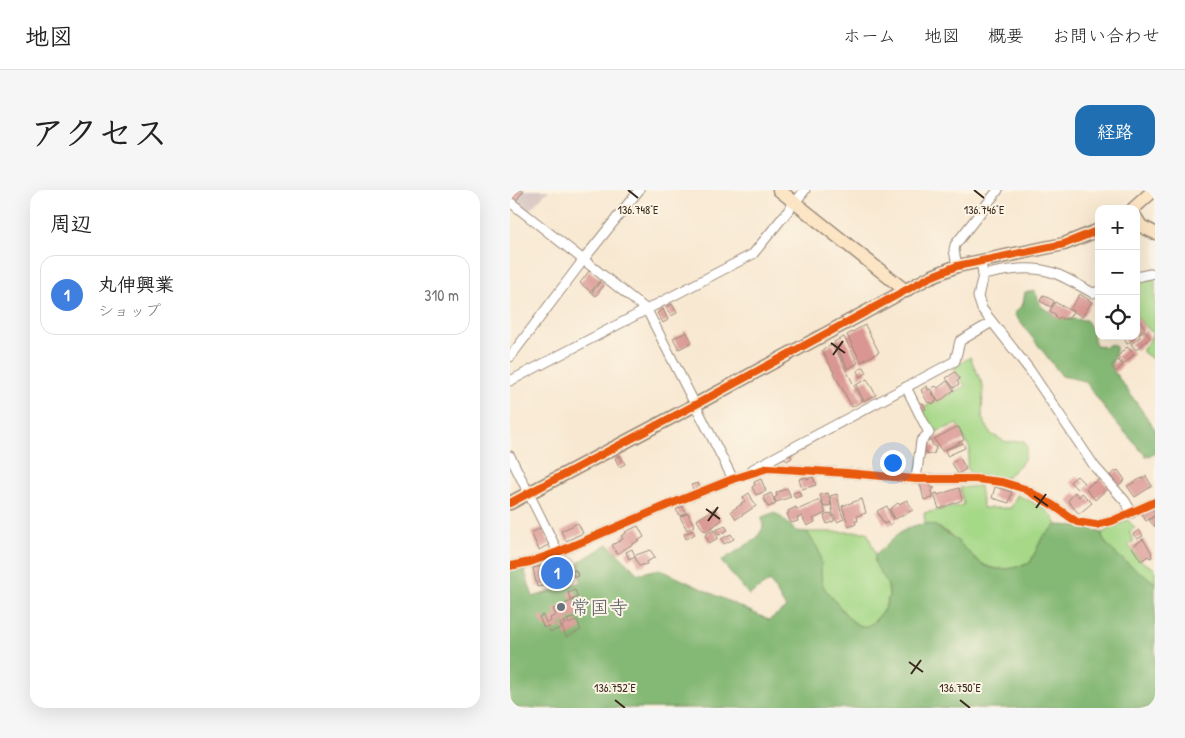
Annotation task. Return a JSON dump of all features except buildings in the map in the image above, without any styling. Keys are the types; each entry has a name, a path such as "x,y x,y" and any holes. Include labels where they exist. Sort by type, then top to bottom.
{"street":[{"path":"510,357 639,190"},
{"path":"510,381 753,254 789,195 805,190"},
{"path":"957,266 955,245 998,190"},
{"path":"1137,205 1154,190"},
{"path":"789,195 906,290"},
{"path":"510,202 647,310 733,480"},
{"path":"1140,224 1155,233"},
{"path":"510,503 930,277 957,266 981,260 1064,244 1095,232"},
{"path":"981,260 983,275 978,297 982,309 1029,368 1095,467 1125,501 1132,513"},
{"path":"983,275 1013,269 1037,269 1055,274 1095,292"},
{"path":"1140,276 1155,273"},
{"path":"733,480 955,361 960,341 992,322"},
{"path":"906,387 929,433 922,441 916,479"},
{"path":"510,456 558,552"},
{"path":"510,566 530,562 558,552 668,505 768,468 916,479 975,479 1002,482 1025,489 1077,522 1096,525 1112,521 1155,502"}],"shaded area":[{"path":"510,190 549,190 528,211 510,197"}],"green space":[{"path":"1151,278 1155,280 1155,361 1143,352 1153,334 1140,320 1140,282"},
{"path":"1035,291 1041,306 1058,318 1086,320 1091,328 1096,345 1105,347 1111,344 1116,347 1111,367 1155,429 1155,454 1146,456 1111,417 1085,381 1062,376 1014,314 1023,304 1025,292"},
{"path":"970,357 983,386 982,418 991,434 1006,442 1024,441 1027,447 1021,464 1006,478 976,477 971,474 967,464 970,449 957,424 933,433 921,409 965,386 954,368"},
{"path":"980,486 983,508 1011,508 1017,495 1046,510 1054,519 1057,525 1043,536 1030,563 1009,569 994,568 981,563 952,536 940,528 925,523 924,513 964,505 960,488"},
{"path":"773,513 779,515 796,531 807,532 819,551 822,581 825,589 851,620 863,626 875,621 885,609 889,598 889,589 875,562 875,556 897,535 912,526 927,524 936,527 954,538 980,562 988,567 999,569 1030,563 1043,536 1057,525 1080,526 1102,533 1108,546 1115,553 1155,583 1155,708 510,708 510,571 524,569 533,597 581,582 579,562 608,544 638,574 659,569 769,620 786,608 770,581 749,595 721,561 756,539 763,528 762,517"},
{"path":"1128,520 1135,528 1129,532 1134,541 1128,545 1141,561 1155,569 1155,583 1115,553 1104,539 1102,533"},
{"path":"807,532 867,532 876,555 875,561 887,582 889,595 885,607 870,625 865,627 858,625 849,618 825,589 822,583 819,552"}],"cycle path":[{"path":"510,503 930,277 957,266 1064,244 1095,232"},
{"path":"510,566 530,562 558,552 668,505 733,479 768,468 916,479 975,479 1002,482 1025,489 1077,522 1096,525 1112,521 1155,502"}],"place":[{"name":"丸伸興業","path":"557,573"},
{"name":"常国寺","path":"561,607"}]}
